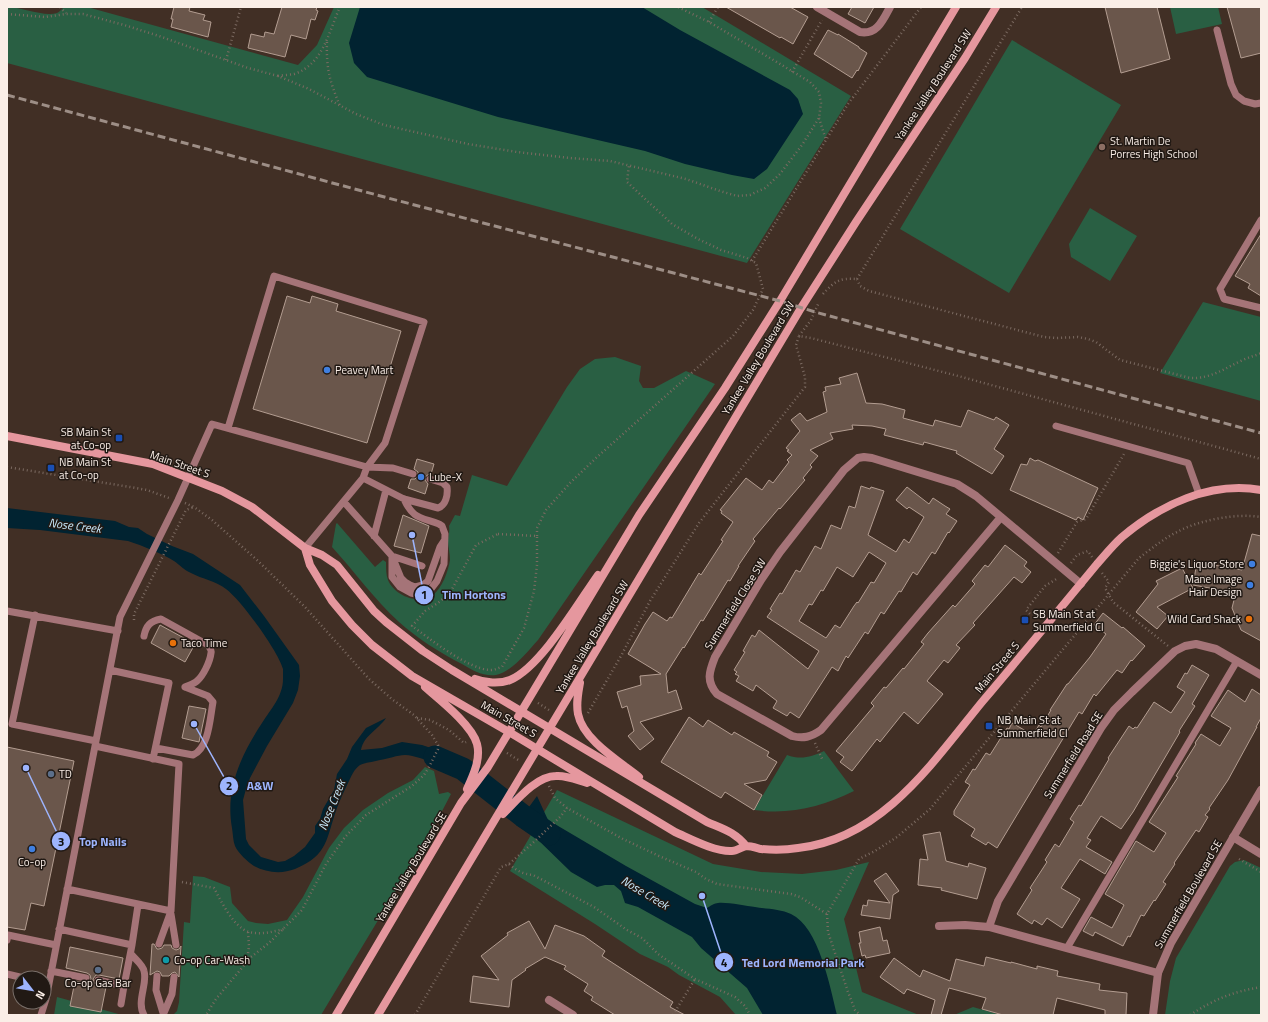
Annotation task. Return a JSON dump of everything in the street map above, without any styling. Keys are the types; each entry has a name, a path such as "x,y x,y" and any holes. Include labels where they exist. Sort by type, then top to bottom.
{"main road":[{"name":"Yankee Valley Boulevard SW","path":"509,732 640,515 725,388 780,301 956,7"},
{"name":"Yankee Valley Boulevard SW","path":"538,749 692,489 826,268 965,58 996,7"},
{"name":"Main Street S","path":"7,436 153,464 222,491 252,507 305,548 322,555 337,565 374,611 417,646 452,670 706,822 729,831 739,837 746,846"},
{"name":"Main Street S","path":"305,548 310,564 332,601 352,625 372,645 412,676 538,749 598,787 675,832 697,842 718,849 733,851 746,846 780,850 818,844 843,836 865,824 888,808 923,774 1120,538 1146,519 1170,505 1199,494 1216,490 1237,488 1261,490"},
{"path":"452,670 480,681 492,683 510,680 526,670 559,631 640,515"},
{"path":"582,675 577,696 577,704 578,714 586,731 602,748 670,800"},
{"path":"412,676 469,729 477,744 477,761 472,778 461,803"},
{"name":"Yankee Valley Boulevard SE","path":"336,1015 461,803 488,767 509,732"},
{"path":"378,1015 538,749"},
{"path":"494,822 526,792 545,778 561,776 598,787"}],"street":[{"path":"817,7 860,32 867,33 874,30 890,7"},
{"name":"Summerfield Close SW","path":"812,736 801,738 781,731 717,694 711,687 709,678 715,657 761,580 780,552 844,470 858,458 864,457 924,473 957,484 976,496 1081,584"},
{"path":"812,736 821,730 1001,517"},
{"name":"Summerfield Road SE","path":"989,927 998,901 1101,728 1114,710 1175,651 1185,646 1196,644 1216,649 1261,675"},
{"name":"Summerfield Boulevard SE","path":"1152,1015 1158,973 1171,943 1261,790"},
{"path":"1233,837 1261,854"},
{"path":"939,926 965,925 989,927 1158,973"},
{"path":"549,1000 573,1015"}],"lane":[{"path":"1217,30 1231,84 1236,95 1244,101 1255,104 1261,103"},
{"path":"1261,220 1220,289 1224,299 1261,308"},
{"path":"228,428 274,276 424,322 385,442 367,467 363,478 305,548"},
{"path":"51,970 120,617 173,511 212,424 367,467 393,468 412,474"},
{"path":"1056,426 1188,463 1199,494"},
{"path":"363,478 404,499 438,508 442,507 448,493 447,487 442,483 430,479"},
{"path":"374,536 386,490"},
{"path":"392,556 392,577 400,587 411,593 420,594 430,590 437,581 444,564 445,534 442,526 414,515 408,509 404,499"},
{"path":"344,502 392,556 422,566"},
{"path":"7,611 118,631"},
{"path":"35,615 12,724 179,764 171,911 176,945"},
{"path":"144,636 148,625 153,621 161,619 208,645 212,652 208,664 200,678 196,682 185,687 208,696 213,702 202,749 193,755 156,748"},
{"path":"1067,948 1237,661"},
{"path":"110,670 169,683 153,759"},
{"path":"67,889 171,911"},
{"path":"120,1004 131,954 138,905"},
{"path":"159,944 171,911"},
{"path":"59,929 132,944"},
{"path":"7,940 8,934 56,945"},
{"path":"131,954 138,961 144,971 141,1006 144,1015"},
{"path":"52,971 86,978"},
{"path":"157,976 156,990 163,1014"},
{"path":"163,1014 172,994 174,977"},
{"path":"98,980 124,986"}],"path":[{"path":"60,7 66,14"},
{"path":"226,60 241,7"},
{"path":"278,76 294,74 306,68 318,55 327,42 340,7"},
{"path":"678,7 709,22 810,82 819,92 821,103 819,118 826,141"},
{"path":"709,22 718,7"},
{"path":"752,261 848,104 921,7"},
{"path":"857,279 1022,7"},
{"path":"792,72 827,13"},
{"path":"7,14 45,17 66,14 82,14 159,36 226,60 278,76 356,114 384,125 468,144 517,152 610,161 686,179 737,196 750,195 765,188 780,174 802,145 819,118"},
{"path":"327,42 326,61 332,85 340,106"},
{"path":"537,536 498,534 476,545 450,594 425,610 412,626 452,654 475,666 493,670 502,667 524,628 534,591 537,565 537,536 537,528 546,510 570,483 596,458 733,336 753,310 763,289 756,264 752,261 698,240 672,224 627,182 629,165"},
{"path":"800,336 811,320 820,298 834,282 846,279 857,279"},
{"path":"857,279 860,286 869,291 983,322 1044,337 1078,337 1088,339 1096,342 1120,360 1190,378 1208,377 1261,353"},
{"path":"1053,560 1077,522 1086,519 1128,446"},
{"path":"7,467 147,490 194,506 257,560 305,608 369,679 416,718 432,735 438,744 438,749 424,775 412,786 366,815 345,837 326,864 302,910 269,944 251,957 216,999 206,1015"},
{"path":"134,620 134,614 186,510 194,506"},
{"path":"860,1015 855,1010 848,992 828,932 826,914 859,859 897,837 930,809 1138,558 1178,531 1197,523 1232,516 1261,516"},
{"path":"1025,620 1030,614 1026,610 1045,586 1057,579 1077,555 1088,551 1108,582 1104,588 1113,602 1175,651"},
{"path":"502,667 505,672"},
{"path":"530,698 558,716"},
{"path":"416,718 430,720 449,730 464,743"},
{"path":"812,736 823,761"},
{"path":"500,748 528,766"},
{"path":"549,785 555,798 567,808 623,839 696,872 706,879 717,884 791,894 809,902 826,914"},
{"path":"414,1015 501,867 510,864 561,816 567,808"},
{"path":"1239,859 1261,872"},
{"path":"510,864 516,870 534,875 594,907 627,930 642,938 658,954 695,979 735,997 746,1006 750,1015"},
{"path":"172,880 214,888 228,912 238,924 248,932 268,933 284,929"},
{"path":"247,962 249,946 248,932"},
{"path":"673,1015 695,979"},
{"path":"1190,1015 1209,1003 1228,994 1261,987"}],"green space":[{"path":"7,7 51,14 57,13 64,7 87,7 298,65 317,45 334,7 702,7 851,96 747,263 7,63"},
{"path":"1170,7 1218,7 1222,24 1176,34"},
{"path":"1012,40 1121,105 1009,293 900,229"},
{"path":"1090,208 1137,236 1110,281 1071,257 1069,244"},
{"path":"1203,302 1261,317 1261,401 1160,373"},
{"path":"615,357 641,366 639,381 643,388 654,388 686,371 715,384 538,640 514,666 502,673 487,675 474,671 445,655 421,639 399,622 381,604 332,547 336,524 337,523 375,567 383,560 386,562 386,574 388,580 391,585 401,594 414,599 427,598 433,595 442,584 448,570 450,560 448,541 449,526 455,515 460,516 472,475 507,486 567,387 580,369 595,359"},
{"path":"824,751 854,791 842,797 806,808 780,811 754,810 787,755 792,757 806,757"},
{"path":"425,767 434,771 439,794 448,792 451,794 430,834 321,1015 173,1015 177,1011 179,1002 184,922 190,923 193,876 204,877 230,887 232,903 248,921 268,924 287,920 303,897 329,848 344,828 363,810 388,793 413,780"},
{"path":"557,790 713,864 761,872 802,874 836,870 869,862 844,919 862,992 919,1015 736,1015 720,997 679,975 668,967 640,954 510,871"},
{"path":"1244,860 1261,868 1261,1015 1165,1015 1170,981 1176,958 1230,866 1235,862"},
{"path":"57,997 122,1015 54,1015"},
{"path":"973,1007 1001,1015 954,1015"}],"water":[{"path":"360,7 642,7 680,30 790,90 798,99 803,114 767,169 754,179 685,164 645,151 498,117 367,77 354,63 349,43"},
{"path":"7,508 115,521 129,527 138,528 172,546 193,554 240,585 264,616 299,665 300,676 298,690 293,703 250,778 243,800 246,839 249,845 261,857 278,862 285,861 305,847 315,833 315,826 334,790 337,774 347,759 352,747 366,728 386,718 368,736 361,750 382,748 402,742 422,745 465,762 461,775 426,760 405,755 360,765 353,773 342,796 325,844 314,858 306,864 285,872 274,872 254,866 236,849 230,814 233,786 241,760 247,747 273,707 281,691 283,669 267,639 241,604 226,589 218,584 189,572 158,552 128,541 40,530 7,528"},
{"path":"537,796 548,820 626,866 695,904 707,908 717,903 726,903 778,910 787,912 801,921 809,931 822,959 837,1015 763,1015 747,988 701,948 692,937 638,907 625,903 621,891 614,885 597,887 571,872 534,836 516,825"}],"building":[{"path":"174,7 190,7 189,11 205,15 203,20 211,22 208,37 171,27"},
{"path":"282,7 317,7 316,10 318,11 315,20 311,19 306,39 291,35 285,57 248,48 251,34 264,37 265,32 274,34"},
{"path":"726,7 790,7 808,17 793,44"},
{"path":"852,7 874,7 865,23 848,14"},
{"path":"1105,7 1157,7 1170,59 1121,73"},
{"path":"1227,7 1261,7 1261,53 1241,58"},
{"path":"828,30 838,34 867,53 858,71 857,70 852,78 814,54"},
{"path":"1261,234 1261,296 1248,288 1250,284 1235,276"},
{"name":"Peavey Mart","path":"287,296 310,303 312,296 338,304 336,311 401,331 367,443 253,409"},
{"path":"857,373 866,403 882,404 905,410 903,418 933,426 935,420 961,427 968,410 994,420 996,417 1009,425 994,449 1004,456 992,474 956,453 957,451 924,442 923,445 884,435 886,429 872,426 852,425 853,429 830,433 833,439 810,450 818,456 810,465 812,467 803,478 805,480 753,539 755,541 730,581 728,580 703,621 701,620 666,674 668,693 676,690 682,709 640,722 654,739 640,750 628,736 634,731 627,706 622,708 617,692 641,685 640,676 661,674 628,654 645,624 653,612 667,621 670,617 672,618 699,573 701,575 723,541 721,540 733,522 721,513 722,511 720,510 746,478 762,490 769,480 773,483 789,462 787,460 792,455 786,448 800,431 791,420 800,413 807,421 827,412 823,392 826,391 825,387 841,384 839,378"},
{"path":"1030,458 1035,461 1038,460 1098,488 1083,520 1078,517 1076,520 1010,490 1021,464 1027,465"},
{"name":"Lube-X","path":"417,459 434,464 431,474 425,477 428,484 425,494 408,488 411,479 415,479 418,476 418,472 414,469"},
{"path":"861,486 884,491 868,535 896,552 904,539 909,543 924,517 909,507 907,509 896,500 907,487 929,504 933,498 950,509 946,514 957,521 949,533 948,532 935,554 932,552 917,575 913,572 901,592 899,591 884,614 881,612 868,634 865,632 848,658 846,656 838,671 832,667 799,718 790,712 787,716 773,708 777,701 756,685 753,691 736,681 739,676 735,674 737,672 734,670 745,652 743,651 752,635 755,637 759,630 808,669 819,651 767,617 780,593 782,594 796,570 800,572 815,546 821,549 831,525 841,529 849,506 855,508","holes":["869,552 886,563 874,583 871,582 840,628 835,625 826,638 799,621 809,604 812,605 821,590 823,591 837,567 853,577"]},
{"path":"403,515 429,526 421,553 394,546"},
{"path":"1252,534 1261,536 1261,641 1241,630 1232,608 1235,596 1225,594 1226,591 1193,585 1197,562 1242,570"},
{"path":"1005,545 1027,562 1024,566 1031,572 1022,583 1014,577 973,623 975,625 956,645 960,648 948,663 944,660 927,681 943,694 918,724 904,712 880,742 877,739 852,771 840,762 844,757 836,751 874,706 871,703 884,687 886,688 903,668 904,669 924,644 921,642 928,633 953,605 955,607 975,584 972,581 985,565 988,567"},
{"path":"1182,568 1193,588 1157,607 1168,616 1157,629 1136,612 1158,584 1156,581"},
{"path":"1103,613 1122,628 1123,627 1145,646 1132,661 1131,660 1122,673 1117,670 1096,696 1094,694 1082,714 1079,712 997,848 988,842 986,845 971,836 975,829 954,815 954,811 970,785 965,782 986,753 990,755 1007,728 1009,729 1012,723 1033,735 1039,725 1041,727 1067,684 1090,657 1106,634 1094,625"},
{"name":"Taco Time","path":"160,625 195,644 185,662 151,643"},
{"path":"1192,665 1209,675 1192,704 1195,706 1133,812 1121,829 1101,816 1087,838 1091,840 1086,847 1112,862 1105,874 1080,859 1061,888 1080,899 1062,928 1047,918 1042,925 1034,920 1032,924 1017,914 1032,890 1030,888 1047,862 1045,860 1055,844 1059,847 1074,822 1070,819 1079,805 1081,806 1109,759 1108,758 1129,726 1133,729 1135,727 1137,728 1154,702 1171,713 1185,692 1177,687 1185,673 1187,674"},
{"path":"1252,689 1261,695 1261,718 1257,727 1228,780 1205,815 1208,817 1199,832 1196,830 1174,863 1175,864 1163,882 1166,884 1144,916 1141,915 1130,937 1128,936 1123,946 1095,932 1093,936 1083,931 1091,917 1112,928 1124,905 1105,894 1136,841 1154,852 1166,833 1149,822 1178,777 1176,776 1196,744 1195,743 1201,734 1220,746 1231,728 1211,716 1228,690 1245,702"},
{"path":"189,706 206,709 199,742 182,738"},
{"path":"689,717 703,727 708,720 732,735 734,732 769,752 767,756 777,762 766,780 744,784 762,795 754,810 725,792 721,798 661,762"},
{"name":"Co-op","path":"7,747 74,761 44,906 31,903 25,930 7,927"},
{"path":"940,832 946,861 968,867 969,863 986,868 977,899 941,890 942,888 918,885 920,859 928,860 923,835"},
{"path":"886,873 899,891 893,895 890,919 861,915 863,905 867,906 868,900 890,903 874,881"},
{"path":"529,921 545,949 555,925 584,936 605,951 602,956 673,1002 670,1007 685,1015 615,1015 591,1000 593,997 584,991 588,984 564,969 566,966 545,957 525,969 526,970 512,980 509,1007 470,1002 473,976 499,980 481,956 508,935 507,933"},
{"path":"880,927 883,941 887,940 890,953 866,958 865,955 862,956 859,943 861,943 859,932"},
{"name":"Co-op Car-Wash","path":"152,944 154,944 157,949 162,948 164,945 171,945 172,948 176,950 181,946 179,977 175,972 169,976 162,976 160,972 157,971 150,975"},
{"name":"Co-op Gas Bar","path":"70,947 123,958 119,979 96,975 93,979 95,984 106,987 101,1012 70,1006 75,981 87,983 91,979 90,975 87,973 66,968"},
{"path":"986,957 1037,969 1037,966 1058,971 1057,976 1100,984 1099,990 1127,993 1126,1015 1105,1015 1105,1010 1057,998 1053,1015 1003,1015 982,1009 986,998 949,988 941,1015 931,1015 935,1000 907,989 904,994 880,977 894,958 920,977 923,970 950,981 956,959 984,966"}],"waterway":[{"name":"Nose Creek","path":"435,757 463,769 523,816 549,834"}],"railway":[{"path":"7,95 388,198 780,301 815,312 1261,433"}],"place":[{"name":"St. Martin De Porres High School","path":"1102,147"},
{"name":"Peavey Mart","path":"327,370"},
{"name":"SB Main St at Co-op","path":"119,438"},
{"name":"NB Main St at Co-op","path":"51,468"},
{"name":"Lube-X","path":"421,477"},
{"name":"Tim Hortons","path":"412,535"},
{"name":"Biggie's Liquor Store","path":"1252,564"},
{"name":"Mane Image Hair Design","path":"1250,585"},
{"name":"Wild Card Shack","path":"1249,619"},
{"name":"SB Main St at Summerfield Cl","path":"1025,620"},
{"name":"Taco Time","path":"173,643"},
{"name":"A&W","path":"194,724"},
{"name":"NB Main St at Summerfield Cl","path":"989,726"},
{"name":"Top Nails","path":"26,768"},
{"name":"TD","path":"51,774"},
{"name":"Co-op","path":"32,849"},
{"name":"Ted Lord Memorial Park","path":"702,896"},
{"name":"Co-op Car-Wash","path":"166,960"},
{"name":"Co-op Gas Bar","path":"98,970"}]}
